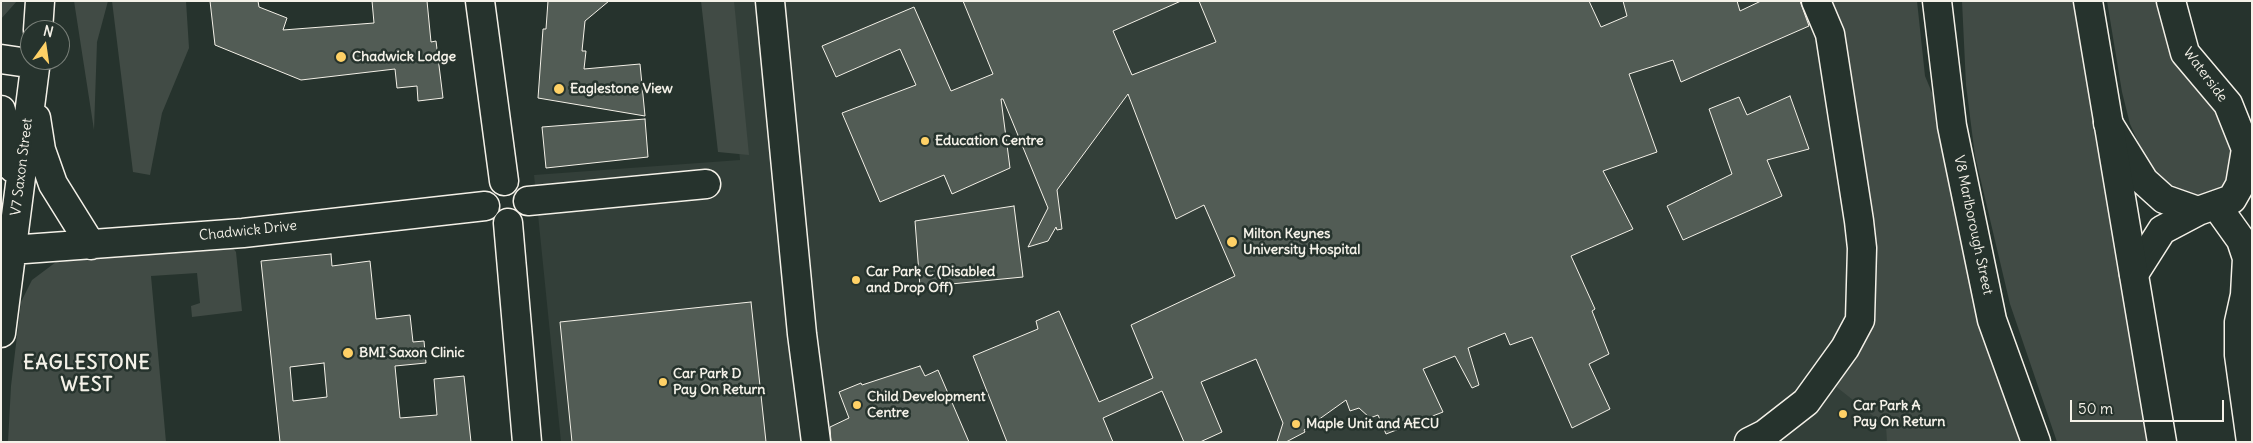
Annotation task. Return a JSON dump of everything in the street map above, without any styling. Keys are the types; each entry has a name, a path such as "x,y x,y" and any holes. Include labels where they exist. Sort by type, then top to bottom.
{"street":[{"path":"39,20 40,1"},
{"path":"480,1 504,181"},
{"path":"770,1 802,334 816,442"},
{"path":"1749,442 1764,434 1806,402 1845,348 1860,320 1862,248 1859,221 1830,34 1816,1"},
{"name":"V8 Marlborough Street","path":"1937,1 1952,126 1992,320 2036,442"},
{"path":"2088,1 2162,442"},
{"name":"Waterside","path":"2171,1 2185,53 2228,104 2246,149 2240,184 2232,199 2207,208"},
{"path":"1,59 20,61"},
{"name":"V7 Saxon Street","path":"1,333 34,70"},
{"path":"32,93 46,169 59,195 91,245"},
{"path":"1,110 10,145 17,201"},
{"path":"2107,122 2144,180 2164,199 2207,208 2236,232 2246,258 2245,295 2239,322 2239,355 2251,442"},
{"path":"504,181 517,184 522,188 528,201 525,213 515,222 496,221 487,212 485,206 488,192 498,183 504,181"},
{"path":"528,201 706,184"},
{"name":"Chadwick Drive","path":"11,250 243,233 485,206"},
{"path":"2134,274 2162,230 2207,208"},
{"path":"508,223 527,442"}],"shaded area":[{"path":"1,1 17,1 1,19"},
{"path":"74,1 108,1 97,42 94,130"},
{"path":"112,1 186,1 189,48 162,113 150,175 133,172"},
{"path":"701,1 734,1 749,155 718,152"},
{"name":"Milton Keynes University Hospital","path":"724,1 1857,1 1967,442 561,442 534,175 740,160"},
{"path":"1829,1 1917,1 1925,76 1935,100 1951,187 1997,352 2029,442 1887,442 1886,426 1834,385 1874,274 1874,230 1860,145"},
{"path":"1962,1 2081,1 2151,442 2057,442 2010,304 1975,156 1966,85"},
{"path":"2107,1 2157,1 2171,48 2223,116 2230,133 2232,167 2223,189 2206,200 2166,187 2148,164 2130,124 2122,92"},
{"path":"232,247 236,252 242,311 192,317 191,306 200,303 197,273 151,276 166,442 8,442 11,386 21,302 32,280 56,262 106,255"}],"building":[{"name":"Chadwick Lodge","path":"210,1 258,1 259,7 287,18 283,30 374,23 372,1 427,1 431,42 436,41 443,98 418,101 417,86 397,88 395,69 301,80 215,45"},
{"path":"548,1 609,1 585,21 582,51 586,51 584,69 640,64 645,116 538,98 543,29 546,29"},
{"path":"963,1 1181,1 1113,31 1132,75 1216,42 1199,1 1589,1 1601,27 1627,16 1623,1 1737,1 1740,11 1761,1 1800,1 1809,26 1681,82 1673,60 1629,74 1657,152 1603,171 1633,229 1571,256 1595,309 1592,311 1609,354 1589,364 1610,409 1572,428 1532,337 1510,345 1505,333 1468,348 1479,385 1472,388 1455,356 1423,369 1443,412 1386,434 1378,415 1370,418 1359,408 1350,411 1346,400 1304,430 1305,432 1286,442 1277,442 1283,423 1256,359 1201,382 1222,432 1200,442 1184,442 1162,391 1103,418 1113,442 1007,442 973,356 1038,329 1036,321 1059,311 1099,402 1153,378 1131,325 1235,276 1204,205 1176,219 1128,94 1057,190 1062,229 1057,230 1056,227 1048,241 1028,247 1048,208 1003,99 1001,99 1010,168 952,194 944,175 880,202 842,113 916,85 900,49 836,77 822,46 914,7 951,91 993,74"},
{"path":"1790,96 1809,149 1767,160 1782,196 1683,240 1667,206 1732,174 1709,109 1739,97 1747,115"},
{"path":"645,119 648,157 546,168 542,127"},
{"path":"1014,206 1023,277 920,287 915,221"},
{"name":"BMI Saxon Clinic","path":"331,254 332,266 370,261 376,319 410,315 413,342 424,341 426,363 395,366 400,418 437,415 434,379 464,376 471,442 280,442 261,261","holes":["324,363 327,397 293,401 290,367"]},
{"name":"Car Park D Pay On Return","path":"751,302 766,442 572,442 560,322"},
{"path":"920,366 925,376 938,370 969,442 831,442 830,427 849,418 839,392 861,383 862,385"}],"place":[{"name":"Chadwick Lodge","path":"341,57"},
{"name":"Eaglestone View","path":"559,89"},
{"name":"Education Centre","path":"925,141"},
{"name":"Milton Keynes University Hospital","path":"1232,242"},
{"name":"Car Park C (Disabled and Drop Off)","path":"856,280"},
{"name":"BMI Saxon Clinic","path":"348,353"},
{"name":"Car Park D Pay On Return","path":"663,382"},
{"name":"Child Development Centre","path":"857,405"},
{"name":"Car Park A Pay On Return","path":"1843,414"},
{"name":"Maple Unit and AECU","path":"1296,424"}],"district":[{"name":"EAGLESTONE WEST","path":"87,375"}]}
